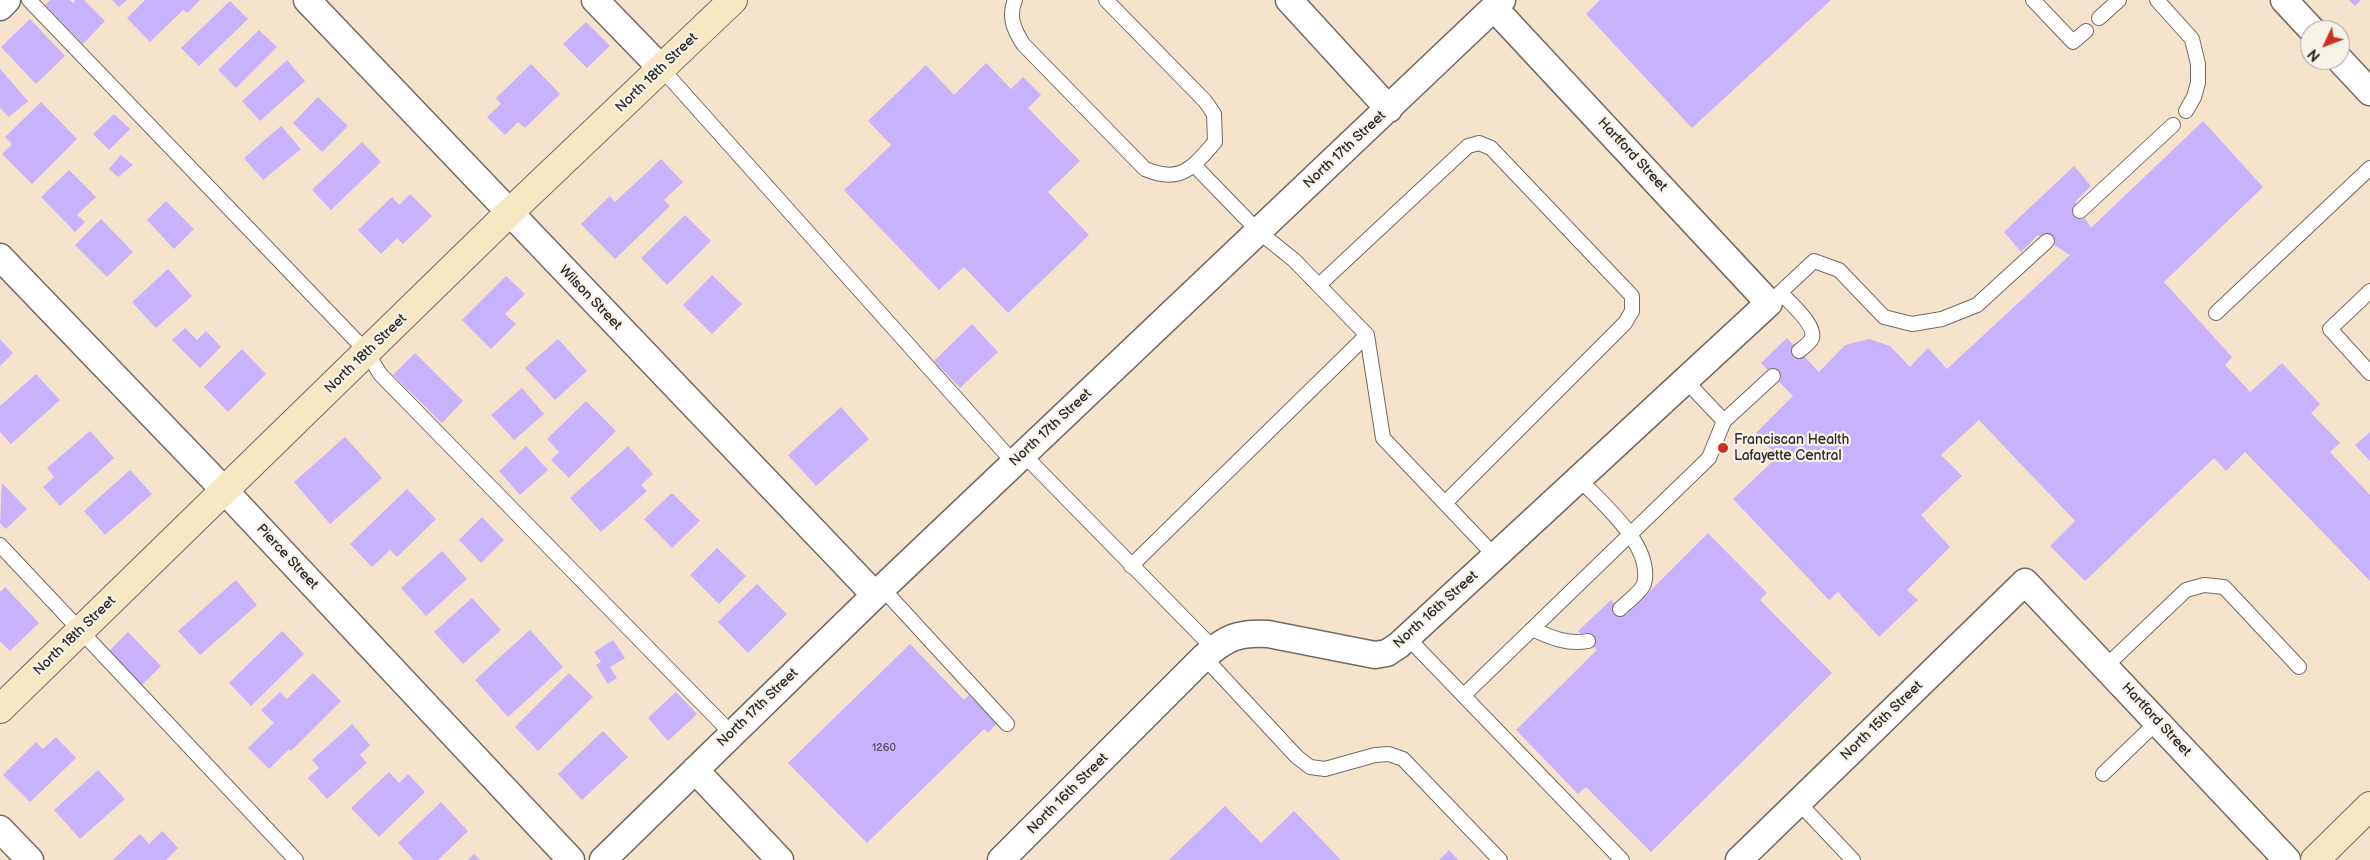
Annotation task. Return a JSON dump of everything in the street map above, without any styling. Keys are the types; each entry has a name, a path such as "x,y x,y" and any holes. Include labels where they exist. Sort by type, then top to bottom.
{"main road":[{"name":"North 18th Street","path":"0,709 225,492 508,213 733,0"},
{"path":"2315,860 2370,806"}],"street":[{"path":"0,7 7,0"},
{"name":"Wilson Street","path":"307,0 508,213 878,592"},
{"path":"595,0 662,69"},
{"path":"1288,0 1389,109"},
{"path":"2284,0 2303,20"},
{"name":"North 17th Street","path":"603,860 878,592 1498,4"},
{"name":"Hartford Street","path":"1498,4 1775,298"},
{"path":"2349,70 2370,92"},
{"name":"Pierce Street","path":"0,257 225,492 571,860"},
{"name":"North 16th Street","path":"1001,860 1209,653 1225,640 1251,633 1375,655 1387,653 1408,637 1775,298"},
{"name":"Hartford Street","path":"2025,582 2106,666 2286,860"},
{"name":"North 15th Street","path":"1739,860 2025,582"},
{"path":"695,770 780,860"},
{"path":"0,829 30,860"}],"lane":[{"path":"29,0 367,352 380,374 732,734"},
{"path":"1015,0 1011,17 1014,31 1023,44 1145,169 1160,175 1173,176 1194,165 1215,142 1214,114 1205,101 1106,0"},
{"path":"2034,0 2073,42 2086,31"},
{"path":"2099,18 2119,0"},
{"path":"2157,0 2192,39 2198,64 2198,83 2194,97 2186,111"},
{"path":"662,69 1019,459 1132,566 1297,757 1310,767 1325,769 1375,755 1389,754 1403,760 1500,860"},
{"path":"2080,211 2173,125"},
{"path":"1319,285 1468,146 1479,143 1491,148 1632,296 1632,311 1625,322 1445,503"},
{"path":"1194,165 1259,232 1294,260 1367,335 1383,438 1495,556"},
{"path":"2216,313 2370,168"},
{"path":"1800,351 1811,340 1813,332 1810,325 1775,298 1814,261 1839,270 1884,318 1912,324 1942,319 1977,305 2047,241"},
{"path":"2370,291 2330,330 2370,373"},
{"path":"1132,566 1367,335"},
{"path":"1464,694 1708,458 1724,421 1773,376"},
{"path":"1685,380 1724,421"},
{"path":"1579,478 1630,534 1641,554 1643,586 1620,609"},
{"path":"0,544 296,860"},
{"path":"2106,666 2186,590 2204,585 2224,587 2299,667"},
{"path":"878,592 1008,724"},
{"path":"1532,629 1563,641 1579,643 1588,641"},
{"path":"1408,637 1622,860"},
{"path":"2103,774 2157,722"},
{"path":"1798,802 1853,860"}],"building":[{"path":"50,0 70,0 73,3 75,0 84,0 105,21 83,44 45,5"},
{"path":"112,0 127,0 119,7"},
{"path":"145,0 200,0 187,13 183,10 150,42 127,18"},
{"path":"1600,0 1831,0 1692,128 1586,14"},
{"path":"2349,0 2361,0 2355,6"},
{"path":"230,1 248,19 199,66 181,48"},
{"path":"30,19 65,56 36,84 1,47"},
{"path":"586,22 610,46 587,68 563,44"},
{"path":"259,30 277,47 236,88 218,70"},
{"path":"287,60 305,81 260,121 242,101"},
{"path":"986,63 1011,89 1023,77 1041,95 1028,108 1080,161 1048,192 1089,235 1008,313 964,267 939,290 844,190 891,145 868,121 926,65 954,95"},
{"path":"531,64 560,94 525,128 518,122 505,135 487,117 501,104 496,98"},
{"path":"0,69 28,101 9,117 0,108"},
{"path":"318,97 348,126 322,152 293,123"},
{"path":"41,102 77,139 32,184 2,154 12,144 5,137"},
{"path":"114,114 130,129 109,150 93,134"},
{"path":"2203,121 2263,187 2164,282 2232,357 2225,365 2250,392 2282,363 2320,404 2311,413 2340,443 2330,452 2370,495 2370,581 2245,452 2226,471 2214,458 2085,581 2050,546 2075,521 1979,420 1941,455 1962,476 1921,515 1950,547 1907,590 1918,600 1879,637 1838,592 1829,600 1733,499 1778,456 1755,434 1793,396 1761,363 1787,338 1819,372 1845,345 1869,339 1890,346 1910,367 1928,348 1947,369 2070,255 2038,235 2021,252 2004,232 2074,166 2091,186 2075,202 2091,228"},
{"path":"281,126 301,149 263,180 244,158"},
{"path":"362,142 381,162 331,210 312,190"},
{"path":"121,155 133,165 118,177 109,169"},
{"path":"661,159 683,182 664,200 670,206 615,259 581,224 610,196 615,202"},
{"path":"69,170 96,197 77,215 85,222 75,232 41,197"},
{"path":"410,194 432,216 403,244 397,238 381,254 358,230 392,197 399,205"},
{"path":"166,201 194,229 174,249 147,220"},
{"path":"685,215 711,241 667,285 641,258"},
{"path":"101,219 133,252 107,277 75,245"},
{"path":"168,269 192,296 156,328 132,302"},
{"path":"712,275 742,304 712,334 683,305"},
{"path":"506,276 525,294 505,314 516,324 491,349 462,320"},
{"path":"972,324 998,352 960,388 934,361"},
{"path":"185,328 197,340 206,331 221,347 200,368 172,340"},
{"path":"0,339 13,353 0,366"},
{"path":"558,339 587,371 555,400 525,368"},
{"path":"242,349 266,374 228,412 204,387"},
{"path":"415,353 463,401 442,423 393,375"},
{"path":"36,374 60,400 11,444 0,432 0,406"},
{"path":"522,388 544,414 514,440 491,415"},
{"path":"586,401 616,431 569,478 551,460 559,452 547,439"},
{"path":"841,407 869,439 816,486 788,455"},
{"path":"90,431 114,458 60,506 43,487 54,477 47,468"},
{"path":"2370,432 2370,461 2355,445"},
{"path":"345,437 382,478 330,524 294,482"},
{"path":"526,446 548,470 520,495 499,471"},
{"path":"628,446 653,474 641,485 647,491 601,532 570,498"},
{"path":"130,470 152,494 105,535 84,511"},
{"path":"2,483 27,509 6,529 0,523"},
{"path":"407,489 436,519 397,557 390,550 372,567 350,544"},
{"path":"672,493 700,521 672,548 644,519"},
{"path":"482,517 504,540 481,563 459,540"},
{"path":"1708,533 1767,593 1760,600 1832,673 1651,852 1586,787 1578,794 1516,730 1597,650 1578,631 1611,600 1626,615"},
{"path":"717,548 746,576 719,604 690,575"},
{"path":"442,551 467,579 426,616 401,588"},
{"path":"236,580 257,605 200,655 178,631"},
{"path":"757,584 787,614 748,653 718,622"},
{"path":"5,587 39,623 10,651 0,641 0,592"},
{"path":"472,598 501,630 463,664 434,632"},
{"path":"530,630 563,667 508,717 475,680"},
{"path":"282,631 304,654 251,706 229,683"},
{"path":"128,632 161,666 141,686 108,652"},
{"path":"613,640 625,658 610,667 617,678 608,684 596,665 601,662 594,652"},
{"path":"910,644 964,700 969,695 997,723 988,733 984,729 867,843 788,763"},
{"path":"313,673 341,701 291,751 289,749 269,769 248,748 274,723 261,710 280,692 287,699"},
{"path":"569,673 593,697 538,751 515,727"},
{"path":"676,692 697,714 668,741 648,718"},
{"path":"352,724 370,745 360,755 367,763 327,799 308,778 319,768 312,760"},
{"path":"603,731 628,757 582,800 558,774"},
{"path":"56,737 76,758 30,802 3,775 36,742 43,749"},
{"path":"98,770 125,799 80,839 54,810"},
{"path":"389,772 399,783 408,774 425,792 379,837 351,808"},
{"path":"441,802 468,831 438,860 414,860 398,843"},
{"path":"1225,806 1261,843 1294,811 1341,860 1169,860"},
{"path":"162,831 178,848 166,860 113,860 140,834 149,844"},
{"path":"1449,850 1458,860 1439,860"},
{"path":"474,854 480,860 468,860"}],"place":[{"name":"Franciscan Health Lafayette Central","path":"1723,448"}]}
